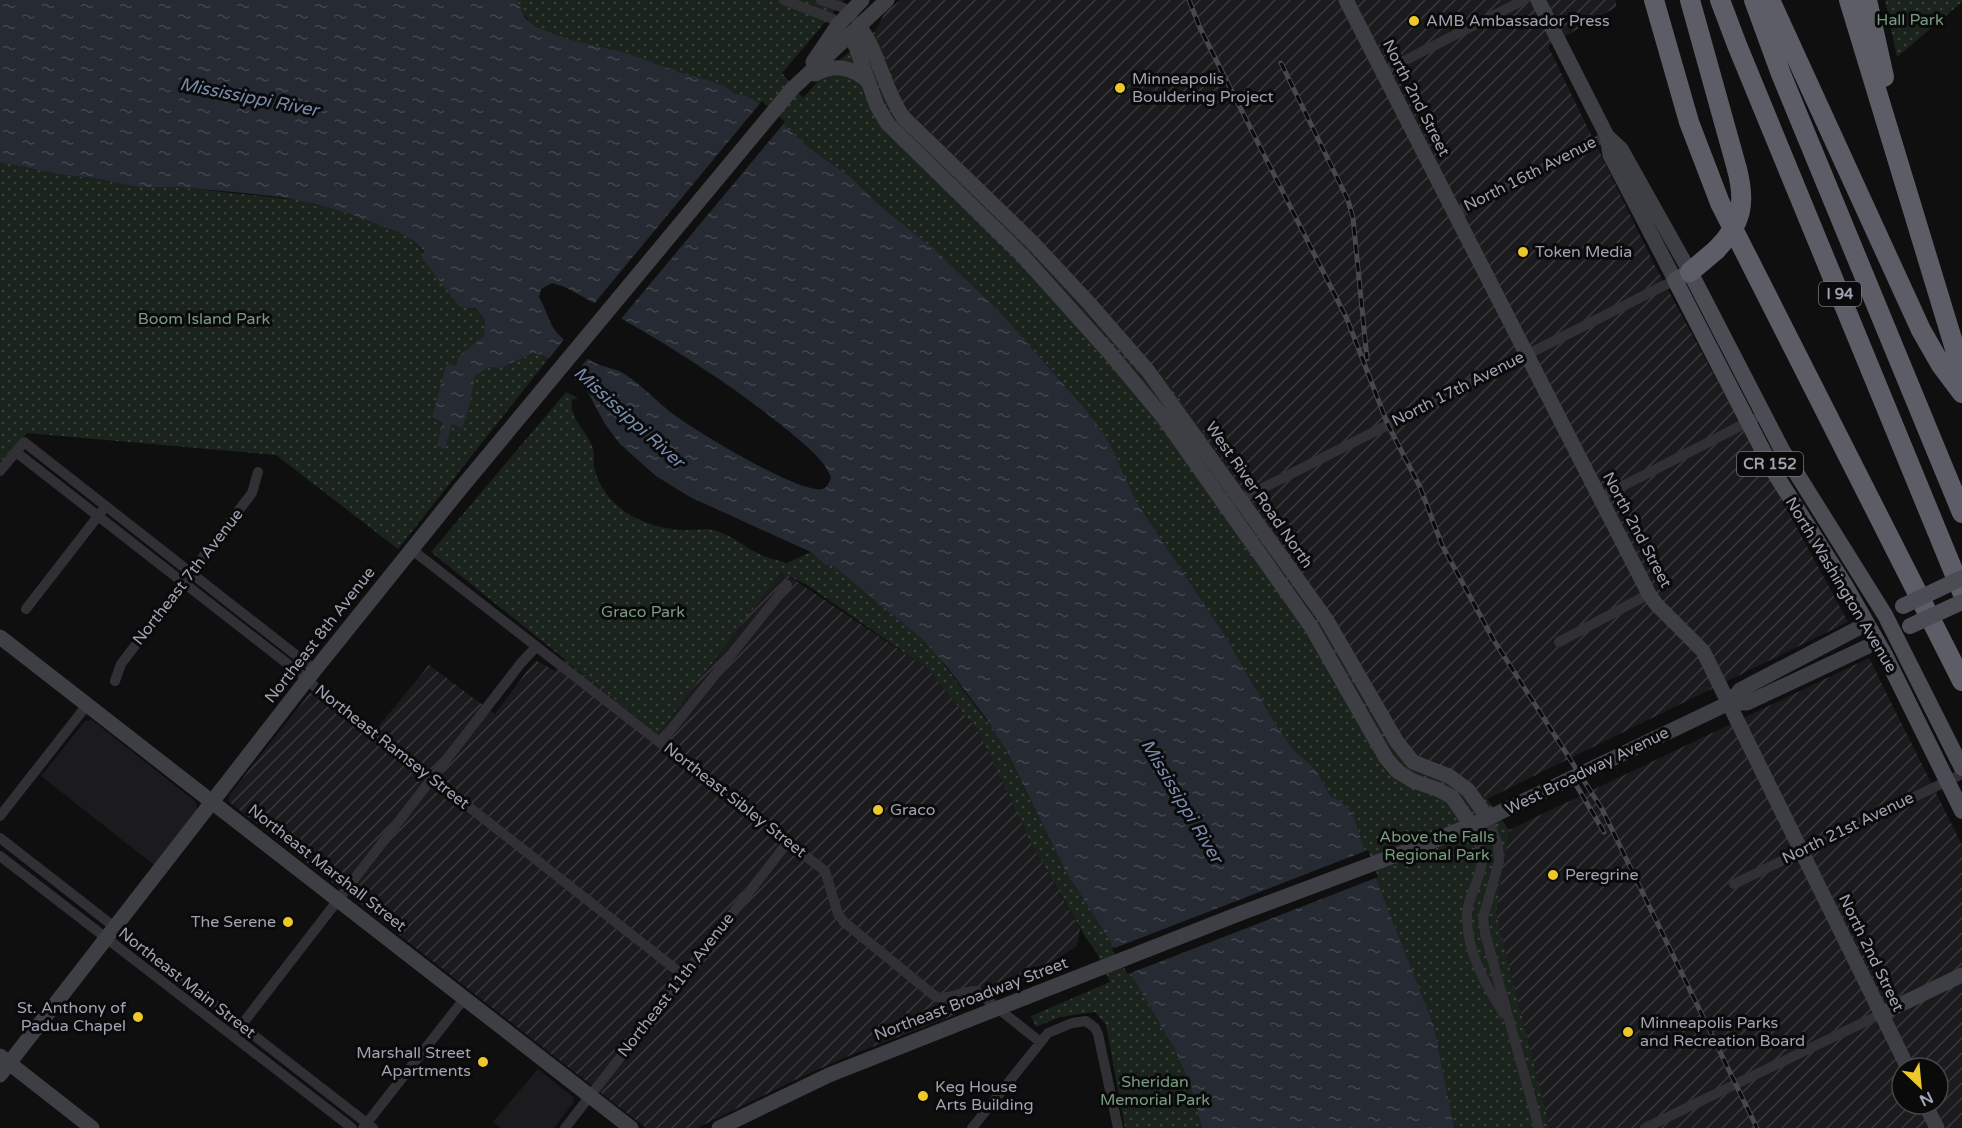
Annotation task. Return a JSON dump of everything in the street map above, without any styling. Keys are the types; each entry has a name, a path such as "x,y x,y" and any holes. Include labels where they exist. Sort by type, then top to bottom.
{"highway":[{"path":"1654,0 1689,122 1720,203 1962,681"},
{"path":"1682,276 1716,250 1733,231 1739,217 1742,196 1737,169 1690,0"},
{"name":"I 94","path":"1720,0 1962,592"},
{"name":"I 94","path":"1754,0 1781,74 1962,513"},
{"path":"1770,0 1927,342 1948,376 1962,393"},
{"path":"1849,0 1962,372"},
{"path":"1867,0 1917,223"}],"main road":[{"name":"North Washington Avenue","path":"1682,276 1763,414 1875,620 1962,768"},
{"name":"North Washington Avenue","path":"1682,276 1747,422 1774,472 1845,585 1875,620"},
{"name":"West Broadway Avenue","path":"1875,620 1962,578"},
{"name":"West Broadway Avenue","path":"1886,638 1962,602"},
{"name":"North Washington Avenue","path":"1886,638 1955,777 1962,811"}],"street":[{"path":"784,0 833,18 844,19"},
{"path":"821,0 844,8 844,19 855,32"},
{"path":"796,86 844,19 862,0"},
{"path":"796,86 887,0"},
{"name":"North 2nd Street","path":"1346,0 1649,594 1656,604 1699,645 1730,703 1902,1056"},
{"path":"1382,72 1524,0"},
{"name":"North Washington Avenue","path":"1538,0 1607,136 1621,149 1682,276"},
{"name":"West River Road North","path":"1511,1024 1484,981 1469,936 1467,913 1481,872 1482,855 1471,825 1452,797 1437,789 1413,782 1397,771 1386,758 1312,628 1234,503 1148,371 1034,244 938,162 888,124 877,106 856,47 855,32 868,38 891,100 938,162 1141,390 1234,503 1326,619 1396,742 1413,762 1449,776 1468,790 1488,818 1498,846 1499,862 1483,918 1485,933 1511,1024 1539,1128"},
{"path":"796,86 826,68 839,67 860,74 870,83"},
{"name":"Northeast 8th Avenue","path":"3,1065 111,933 311,674 411,549 796,86"},
{"name":"North 16th Avenue","path":"1454,213 1607,136"},
{"path":"1022,255 1034,244"},
{"name":"North 17th Avenue","path":"1234,503 1682,276"},
{"path":"1599,498 1763,414"},
{"name":"Northeast Ramsey Street","path":"311,674 183,583 16,452 24,442 190,573 311,674 326,698 683,975"},
{"path":"0,471 16,452"},
{"name":"Northeast 7th Avenue","path":"115,681 121,664 252,493 258,472"},
{"path":"26,609 105,506"},
{"name":"Northeast Sibley Street","path":"411,549 825,870 838,914 844,922 936,997 951,997 966,990 976,991 1039,1041"},
{"path":"661,742 787,585"},
{"path":"1559,642 1649,594"},
{"name":"West Broadway Avenue","path":"1730,703 1740,690 1875,620"},
{"name":"Northeast Marshall Street","path":"0,637 631,1128"},
{"name":"West Broadway Avenue","path":"1241,913 1423,845 1488,818 1730,703 1747,703 1886,638"},
{"path":"233,1036 521,663 536,647"},
{"path":"0,816 87,705"},
{"name":"North 21st Avenue","path":"1734,884 1955,777"},
{"name":"Northeast Main Street","path":"0,838 233,1036 352,1128"},
{"name":"Northeast 11th Avenue","path":"565,1128 788,842"},
{"name":"Northeast Main Street","path":"0,856 241,1026 368,1126"},
{"name":"Northeast Broadway Street","path":"719,1128 829,1075 1241,913"},
{"path":"1645,1128 1962,975"},
{"path":"368,1126 464,999"},
{"path":"972,1128 1039,1041 1048,1033 1072,1023 1086,1021 1091,1023 1098,1034 1118,1128"},
{"path":"3,1065 92,1128"}],"shaded area":[{"path":"901,0 1616,0 1616,7 1548,46 1656,268 1848,622 1487,799 1452,771 1420,757 1404,741 1330,616 1168,382 951,152 904,107 875,31 886,11"},
{"path":"781,571 928,669 979,732 1031,843 1080,929 1077,946 1012,988 954,1010 955,1015 851,1055 799,1078 697,1128 646,1128 228,801 231,793 311,693 369,738 429,665 495,714 533,663 537,661 555,671 565,659 777,576"},
{"path":"1869,658 1962,845 1962,1128 1550,1128 1496,913 1509,830"},
{"path":"92,720 196,802 197,809 154,865 41,776 85,721"},
{"path":"538,1069 573,1097 574,1102 554,1128 501,1128 493,1122"}],"green space":[{"name":"Above the Falls Regional Park","path":"517,0 844,0 782,73 803,98 831,67 875,31 904,107 951,152 1168,382 1330,616 1404,741 1420,757 1452,771 1487,799 1509,830 1496,913 1550,1128 1454,1128 1434,1026 1364,848 1353,814 1342,802 1331,797 1316,770 1292,748 1273,720 1226,637 1137,503 1105,437 1082,405 1047,365 976,289 936,251 877,203 853,179 807,146 750,97 623,52 545,32 529,20"},
{"name":"Hall Park","path":"1885,0 1962,0 1962,2 1897,57"},
{"name":"Boom Island Park","path":"0,162 137,187 176,187 299,200 347,213 411,239 485,320 484,336 456,366 446,364 432,419 443,421 438,446 445,447 452,424 462,427 469,408 474,376 489,367 505,366 531,354 536,353 549,358 398,549 276,455 27,433 0,463"},
{"name":"Graco Park","path":"566,392 578,398 572,400 573,413 591,443 594,451 594,467 599,481 606,494 626,513 652,525 666,528 717,531 760,555 787,563 811,552 825,565 834,565 846,574 923,640 937,655 999,737 1065,870 1131,974 1174,1048 1189,1081 1202,1128 1125,1128 1106,1025 1095,1012 1060,1017 1036,1027 1031,1016 1110,982 1097,953 1031,843 979,732 928,669 807,585 781,572 658,734 431,552"}],"water":[{"name":"Mississippi River","path":"0,0 517,0 525,18 536,27 571,40 624,52 681,73 708,80 760,104 807,146 853,179 877,203 936,251 997,309 1082,405 1106,437 1137,503 1226,637 1273,720 1292,748 1316,770 1331,797 1342,802 1353,814 1364,848 1434,1026 1454,1128 1202,1128 1189,1081 1174,1048 1131,974 1065,870 1007,752 986,718 948,668 923,640 834,566 825,565 811,552 690,497 656,476 620,444 605,424 586,389 549,358 536,353 531,354 501,368 489,367 475,376 469,408 462,428 452,424 445,448 437,446 443,422 432,418 446,364 456,366 459,356 484,336 485,320 475,308 460,307 422,258 424,251 411,239 347,213 282,197 176,187 137,187 0,162","holes":["552,283 565,287 678,353 759,408 818,457 831,478 827,486 823,489 811,488 747,460 685,422 623,373 597,364 580,353 556,332 539,297 541,289"]}],"pier":[{"path":"762,101 785,122 620,320 593,305"},
{"path":"566,337 590,356 570,380 547,361"},
{"path":"1368,850 1378,877 1128,974 1112,949"}],"railway":[{"path":"1189,0 1200,28 1347,319 1388,425 1420,487 1442,545 1493,639 1602,809 1757,1128"},
{"path":"1281,63 1348,200 1353,218 1367,359"},
{"path":"1572,778 1604,832"}],"place":[{"name":"AMB Ambassador Press","path":"1414,21"},
{"name":"Minneapolis Bouldering Project","path":"1120,88"},
{"name":"Token Media","path":"1523,252"},
{"name":"Graco","path":"878,810"},
{"name":"Peregrine","path":"1553,875"},
{"name":"The Serene","path":"288,922"},
{"name":"St. Anthony of Padua Chapel","path":"138,1017"},
{"name":"Minneapolis Parks and Recreation Board","path":"1628,1032"},
{"name":"Marshall Street Apartments","path":"483,1062"},
{"name":"Keg House Arts Building","path":"923,1096"}],"park label":[{"name":"Sheridan Memorial Park","path":"1155,1091"}]}
